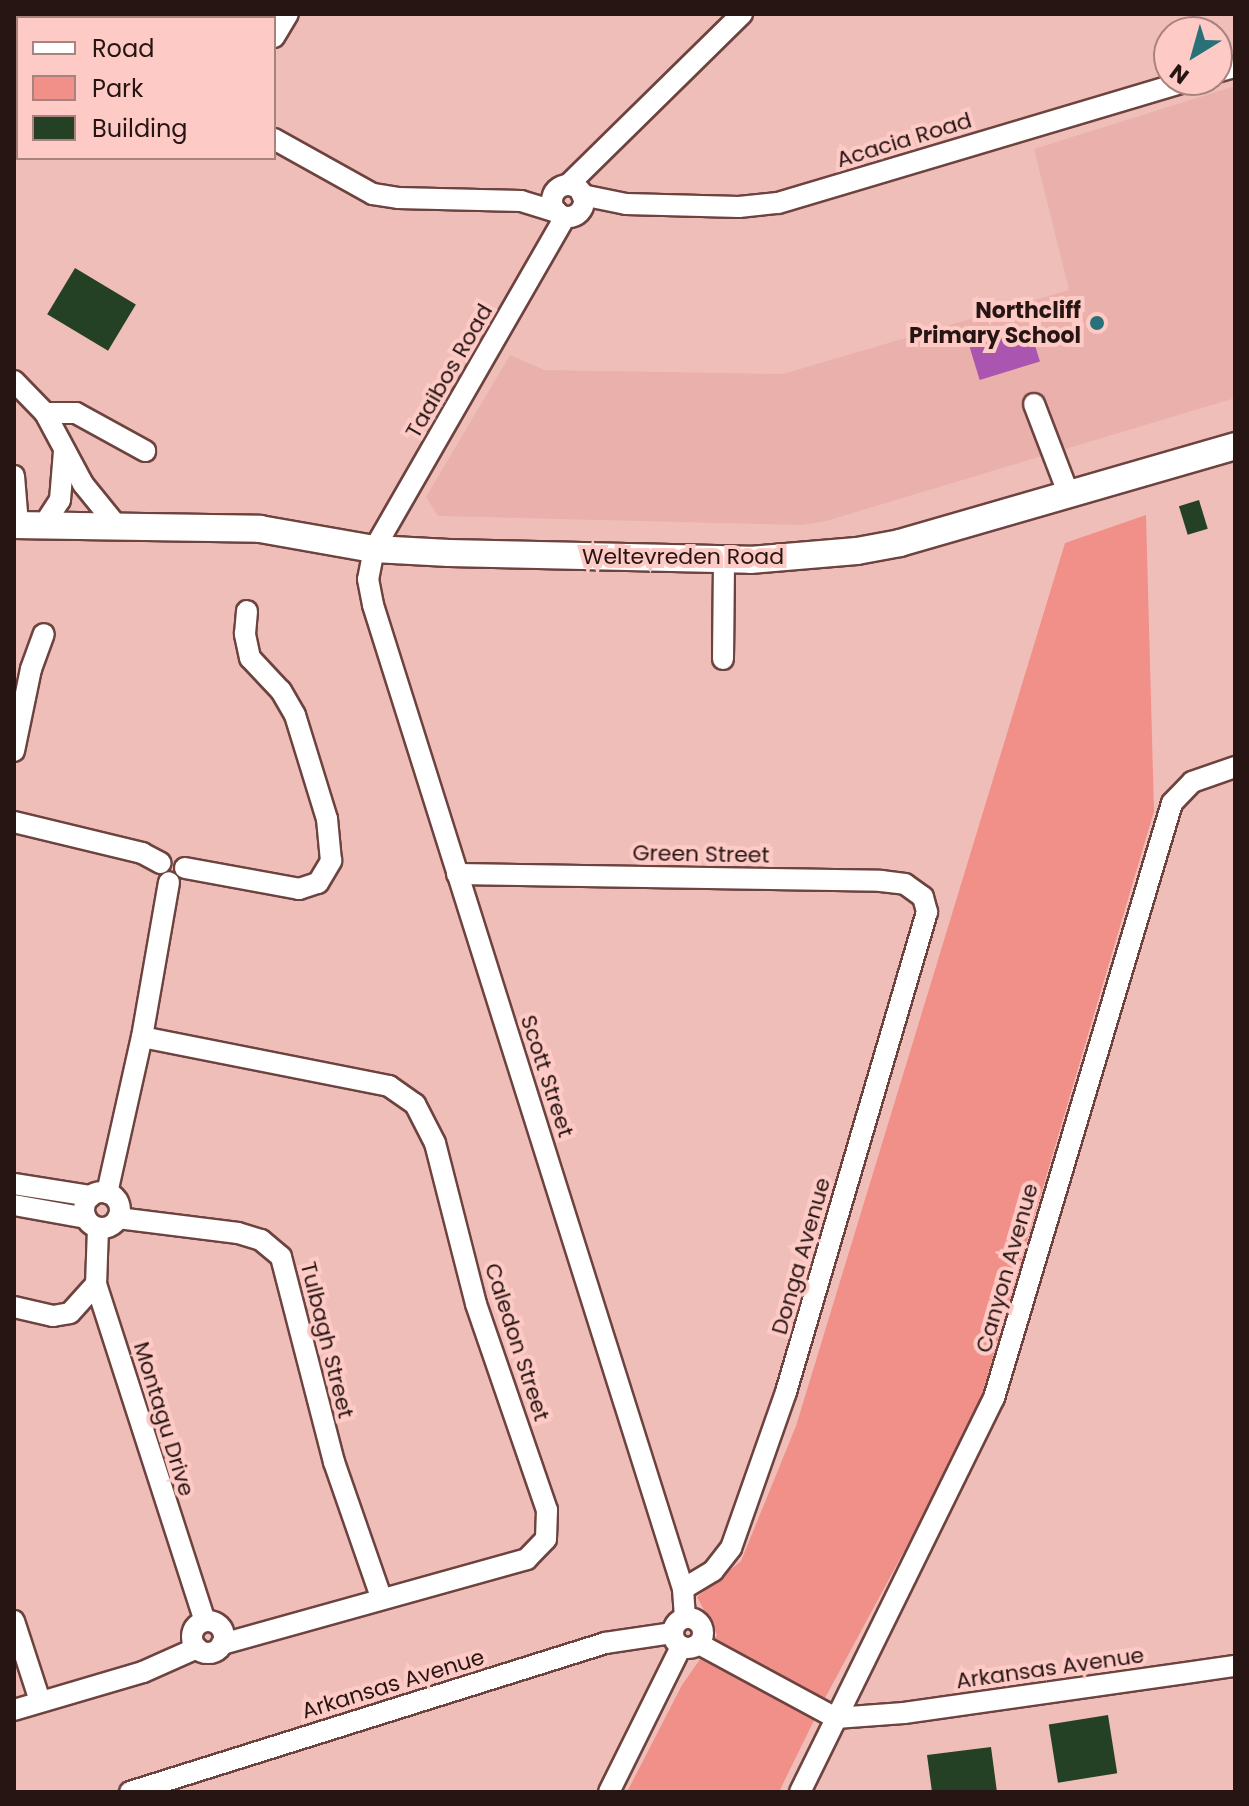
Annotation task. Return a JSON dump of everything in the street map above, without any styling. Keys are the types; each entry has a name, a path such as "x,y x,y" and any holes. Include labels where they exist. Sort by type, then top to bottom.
{"main road":[{"name":"Weltevreden Road","path":"25,525 260,529 374,549 724,559 811,556 900,543 1235,446"}],"street":[{"path":"276,34 288,14"},
{"name":"Taaibos Road","path":"374,549 570,200 626,129 742,14"},
{"name":"Acacia Road","path":"276,140 373,194 407,199 570,200 739,207 778,203 1153,91"},
{"path":"14,381 45,413 98,506 118,527"},
{"path":"1034,404 1069,495"},
{"path":"45,413 76,413 145,451"},
{"path":"14,476 25,525 60,500 64,451"},
{"name":"Scott Street","path":"374,549 368,579 373,605 683,1589 685,1635"},
{"path":"723,659 724,559"},
{"path":"161,863 175,857 185,868 299,889 318,883 331,861 327,819 295,715 281,691 250,658 245,634 247,611"},
{"path":"14,751 31,669 44,634"},
{"name":"Canyon Avenue","path":"800,1792 994,1398 1172,803 1192,782 1235,767"},
{"path":"14,822 142,853 161,863"},
{"path":"161,863 159,872 169,882"},
{"path":"169,882 181,879 185,868"},
{"name":"Green Street","path":"457,874 881,881 905,884 916,889 923,897 927,912"},
{"path":"92,1223 86,1203 99,1194 142,1037 169,882"},
{"name":"Donga Avenue","path":"683,1589 713,1571 731,1548 811,1312 831,1231 927,912"},
{"name":"Caledon Street","path":"142,1037 389,1086 408,1097 428,1125 476,1304 547,1510 546,1539 527,1559 381,1597 298,1625 222,1644"},
{"path":"14,1184 99,1194 118,1203 118,1218 113,1225 92,1223 14,1205"},
{"name":"Tulbagh Street","path":"118,1218 238,1233 261,1240 281,1257 334,1462 381,1597"},
{"name":"Montagu Drive","path":"92,1223 96,1284 205,1621"},
{"path":"14,1307 53,1316 70,1313 96,1284"},
{"path":"14,1621 40,1701"},
{"path":"14,1710 143,1672 197,1648 207,1652 222,1644 220,1627 205,1621 193,1632 197,1648"},
{"path":"609,1792 685,1635 836,1718"},
{"name":"Arkansas Avenue","path":"130,1792 605,1643 685,1635"},
{"name":"Arkansas Avenue","path":"836,1718 904,1713 1235,1666"}],"shaded area":[{"name":"Northcliff Primary School","path":"1233,87 1235,398 826,521 802,525 438,516 426,497 510,355 544,370 783,374 1069,290 1034,149 1203,96 1233,96"},
{"path":"1030,329 1040,362 980,380 970,347"}],"green space":[{"path":"1146,515 1154,811 974,1421 824,1700 779,1792 627,1792 682,1685 717,1635 697,1597 741,1561 796,1426 1065,543"}],"building":[{"path":"75,268 136,305 108,351 47,314"},
{"path":"1199,500 1208,529 1188,535 1179,506"},
{"path":"1108,1715 1117,1773 1058,1783 1049,1724"},
{"path":"991,1747 997,1792 932,1792 927,1755"}],"place":[{"name":"Northcliff Primary School","path":"1097,323"}]}
